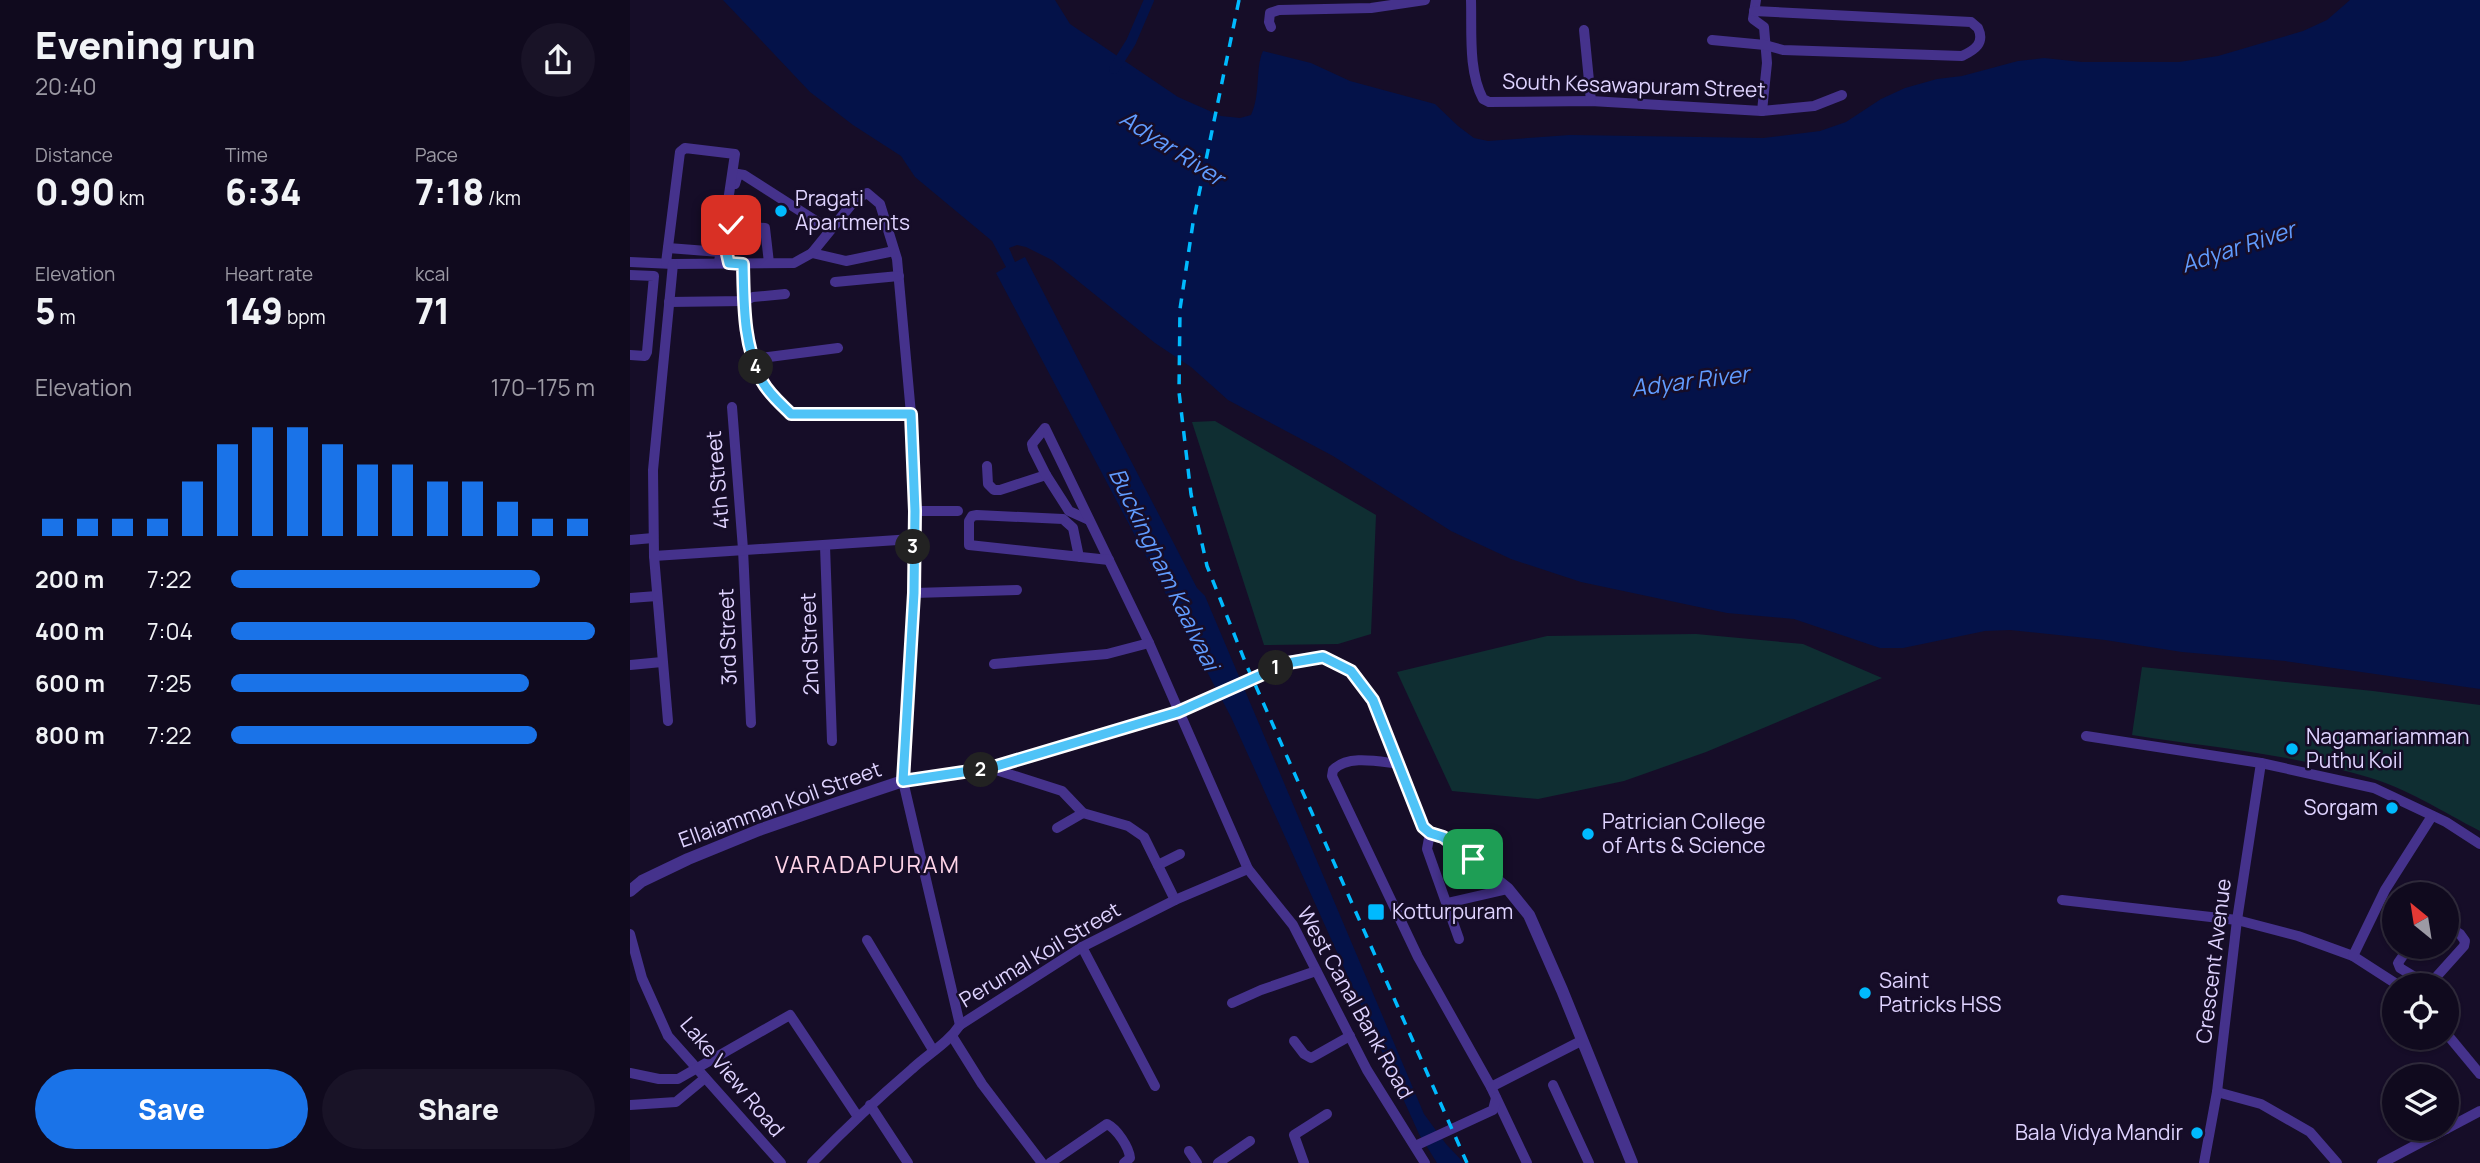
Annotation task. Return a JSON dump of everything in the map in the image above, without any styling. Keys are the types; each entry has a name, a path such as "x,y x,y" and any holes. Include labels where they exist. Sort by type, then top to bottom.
{"street":[{"path":"1271,27 1269,16 1273,10 1302,4 1371,4 1425,0"},
{"name":"South Kesawapuram Street","path":"1471,0 1473,60 1479,92 1483,99 1489,102 1591,101 1762,111 1814,106 1842,95"},
{"path":"1712,40 1765,45 1783,50 1962,56 1976,50 1980,33 1971,22 1755,5 1755,22 1765,27 1765,45 1767,63 1762,111"},
{"path":"1584,30 1591,101"},
{"path":"668,721 654,556 653,470 669,302 668,248 680,152 685,148 735,154 723,259"},
{"path":"630,262 667,263 723,259 727,254 735,178 738,174 744,175 831,230"},
{"path":"668,248 743,264 794,263 812,253 855,200 867,193 880,204 897,258 918,511 913,539 914,593 903,781 960,1025"},
{"path":"731,225 765,228 769,263"},
{"path":"812,253 846,261 894,251"},
{"path":"630,355 645,356 647,352 654,276 667,263"},
{"path":"743,264 746,328 753,359 763,383 791,414 911,414"},
{"path":"630,275 654,276"},
{"path":"835,282 899,276"},
{"path":"669,302 744,301 753,297 785,294"},
{"path":"753,359 838,348"},
{"name":"4th Street","path":"732,407 743,549"},
{"name":"West Canal Bank Road","path":"1046,475 1032,449 1032,443 1045,428 1149,643 1248,869 1293,925 1367,1070 1418,1145 1425,1163"},
{"path":"987,466 988,484 994,490 1046,475 1069,511 1089,520"},
{"path":"918,511 958,511"},
{"path":"1079,557 1073,528 1063,519 977,515 972,516 969,521 969,545 1079,557 1109,560"},
{"path":"630,540 653,538"},
{"path":"654,556 913,539"},
{"name":"2nd Street","path":"825,545 832,741"},
{"name":"3rd Street","path":"743,549 751,723"},
{"path":"914,593 1017,590"},
{"path":"630,598 657,596"},
{"path":"994,664 1107,654 1149,643"},
{"name":"Ellaiamman Koil Street","path":"630,891 636,881 759,830 903,781 990,768 1178,712 1288,663 1323,657 1351,671 1373,700 1421,822 1430,833"},
{"path":"630,665 662,662"},
{"path":"2086,736 2261,763 2374,788 2432,816 2480,844"},
{"path":"1399,764 1344,762 1333,770 1332,776 1418,957 1493,1093 1527,1163"},
{"name":"Crescent Avenue","path":"2204,1163 2217,1092 2236,920 2261,763"},
{"path":"990,768 1062,791 1083,813 1128,826 1144,838 1175,900"},
{"path":"1057,828 1083,813"},
{"path":"2353,956 2385,890 2432,816"},
{"path":"1459,939 1427,849 1430,833 1443,837 1508,888 1529,915 1632,1163"},
{"path":"1158,865 1180,854"},
{"name":"Perumal Koil Street","path":"812,1163 870,1105 952,1036 960,1025 1082,947 1175,900 1248,869"},
{"path":"1447,903 1508,888"},
{"path":"2062,900 2236,920 2298,936 2353,956 2382,975"},
{"path":"2459,933 2465,942 2459,951"},
{"name":"Lake View Road","path":"630,934 642,978 668,1036 780,1163"},
{"path":"867,940 933,1050"},
{"path":"1082,947 1155,1086"},
{"path":"2401,959 2398,963 2400,968 2408,973"},
{"path":"2439,973 2452,959"},
{"path":"1232,1003 1316,971"},
{"path":"630,978 642,978"},
{"path":"630,1116 634,1105 676,1102 701,1074 790,1015 858,1117"},
{"path":"952,1036 982,1084 1042,1163"},
{"path":"1294,1041 1307,1057 1311,1058 1350,1036"},
{"path":"1493,1093 1581,1041"},
{"path":"2459,1049 2480,1074"},
{"path":"630,1073 659,1079 678,1079 701,1074"},
{"path":"1553,1085 1589,1163"},
{"path":"2217,1092 2261,1104 2311,1132 2337,1163"},
{"path":"1418,1145 1489,1113 1495,1107 1493,1093"},
{"path":"870,1105 908,1163"},
{"path":"2459,1122 2480,1111"},
{"path":"1304,1163 1294,1135 1327,1114"},
{"path":"1050,1163 1107,1124 1111,1125 1130,1153 1130,1158 1124,1163"},
{"path":"1218,1163 1250,1141"},
{"path":"2382,1163 2423,1141"},
{"path":"1189,1151 1197,1163"}],"green space":[{"path":"1215,421 1376,515 1371,634 1338,644 1264,645 1192,422"},
{"path":"1696,634 1803,644 1882,678 1706,752 1624,781 1538,799 1452,791 1397,672 1547,636"},
{"path":"2142,667 2480,705 2480,831 2409,793 2336,768 2132,735"}],"water":[{"name":"Adyar River","path":"723,0 1055,0 1070,24 1178,97 1221,116 1240,118 1251,115 1263,51 1311,63 1350,81 1435,104 1474,138 1488,141 1570,135 1763,138 1820,131 1846,122 1881,99 1905,88 2018,61 2044,58 2082,62 2179,62 2218,56 2303,31 2327,20 2350,0 2480,0 2480,689 2285,661 2182,652 2105,640 2010,630 1985,631 1903,648 1880,648 1794,619 1727,613 1581,582 1511,559 1451,531 1333,456 1228,400 1191,367 1155,343 1052,260 1026,247 1017,245 1009,248 1015,262 1025,257 1197,588 1205,596 1424,1114 1464,1163 1437,1163 1419,1134 1231,717 996,273 1006,267 992,241 915,177 901,156 853,125 810,92"}],"waterway":[{"name":"Buckingham Kaalvaai","path":"1114,69 1131,42 1149,0"}],"railway":[{"path":"1239,0 1193,223 1180,309 1179,392 1191,494 1207,566 1246,664 1467,1163"}],"place":[{"name":"Pragati Apartments","path":"781,211"},
{"name":"Nagamariamman Puthu Koil","path":"2292,749"},
{"name":"Sorgam","path":"2392,808"},
{"name":"Patrician College of Arts & Science","path":"1588,834"},
{"name":"Kotturpuram","path":"1376,912"},
{"name":"Saint Patricks HSS","path":"1865,993"},
{"name":"Bala Vidya Mandir","path":"2197,1133"}],"district":[{"name":"VARADAPURAM","path":"868,865"}],"route":[{"path":"731,225 727,254 729,263 743,264 746,328 753,359 763,383 776,399 791,414 911,414 915,511 914,593 903,781 990,768 1178,712 1288,663 1323,657 1351,671 1373,700 1423,827 1430,833 1443,837 1473,859"}]}
